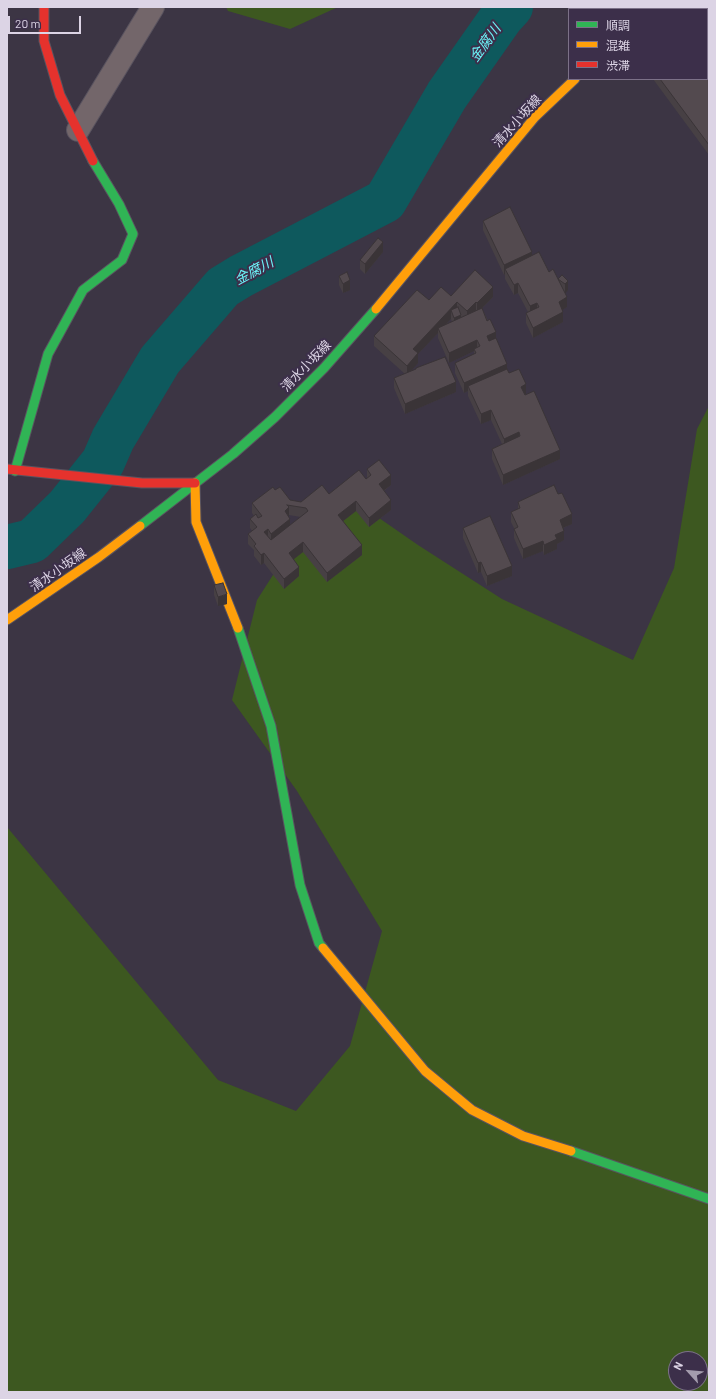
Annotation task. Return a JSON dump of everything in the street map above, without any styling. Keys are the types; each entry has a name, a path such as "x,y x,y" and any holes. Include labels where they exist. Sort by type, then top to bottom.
{"street":[{"path":"44,7 44,41 60,95 90,156 119,204 133,234 122,260 83,290 48,354 11,470 142,483 195,483 196,522 240,631 271,726 300,885 319,943 425,1071 472,1110 523,1136 574,1152 709,1200"},
{"path":"78,130 153,7"},
{"name":"清水小坂線","path":"7,620 99,557 233,454 275,417 324,368 381,303 534,117 575,80"}],"green space":[{"path":"226,7 338,7 290,29 228,11"},
{"path":"709,406 709,1392 7,1392 7,827 218,1080 296,1111 350,1046 382,931 297,791 232,700 257,600 315,509 356,502 418,545 502,599 633,660 674,568 697,429"}],"building":[{"path":"708,30 709,145 661,80 708,80"},
{"path":"510,207 532,252 504,265 483,221"},
{"path":"378,238 383,242 365,264 360,260"},
{"path":"539,252 549,272 553,269 567,297 559,302 563,312 533,328 526,313 539,307 537,303 530,306 518,283 514,285 505,269"},
{"path":"475,270 493,287 467,311 457,302 413,349 418,353 407,366 374,336 417,290 429,300 441,287 451,296"},
{"path":"347,272 350,280 343,284 339,276"},
{"path":"562,275 568,281 565,284 558,279"},
{"path":"458,307 461,315 454,318 451,310"},
{"path":"482,308 487,321 490,319 496,332 487,336 489,341 496,338 507,364 464,383 455,363 476,353 474,349 480,346 477,340 449,353 438,328"},
{"path":"445,357 456,382 405,404 394,378"},
{"path":"507,369 509,373 519,369 526,384 521,387 525,395 534,391 560,450 503,475 492,449 520,436 519,432 504,439 491,410 481,414 468,386"},
{"path":"379,460 391,475 379,484 391,500 369,518 356,501 338,515 362,545 327,573 303,542 289,553 299,567 284,579 264,553 261,555 254,546 256,544 248,534 257,527 250,519 256,514 258,518 262,516 252,503 273,487 275,490 280,487 290,500 301,502 322,485 329,494 359,470 366,479 371,475 367,469","holes":["287,505 306,508 308,511 271,540 264,532 268,529 271,534 290,519 285,511 289,507"]},
{"path":"554,485 558,494 562,493 572,514 560,520 564,531 555,535 557,539 544,545 543,541 523,549 514,529 518,527 511,512 520,508 518,502"},
{"path":"490,516 512,566 487,576 481,562 478,563 463,528"},
{"path":"223,583 227,594 218,597 214,585"}],"waterway":[{"name":"金腐川","path":"7,547 32,541 67,507 103,462 113,439 160,360 223,287 241,276 385,201 447,95 501,18 511,7"}],"traffic: fast":[{"path":"15,471 48,354 83,290 122,260 133,234 119,204 93,161"},
{"path":"140,526 233,454 275,417 324,368 376,309"},
{"path":"238,628 271,726 300,885 319,943 323,948"},
{"path":"571,1151 709,1199"}],"traffic: slow":[{"path":"376,309 535,117 574,80"},
{"path":"195,483 196,522 238,628"},
{"path":"7,620 99,557 140,526"},
{"path":"323,948 425,1071 472,1110 523,1136 571,1151"}],"traffic: jam":[{"path":"44,7 44,41 60,95 93,161"},
{"path":"7,469 142,483 195,483"}]}
